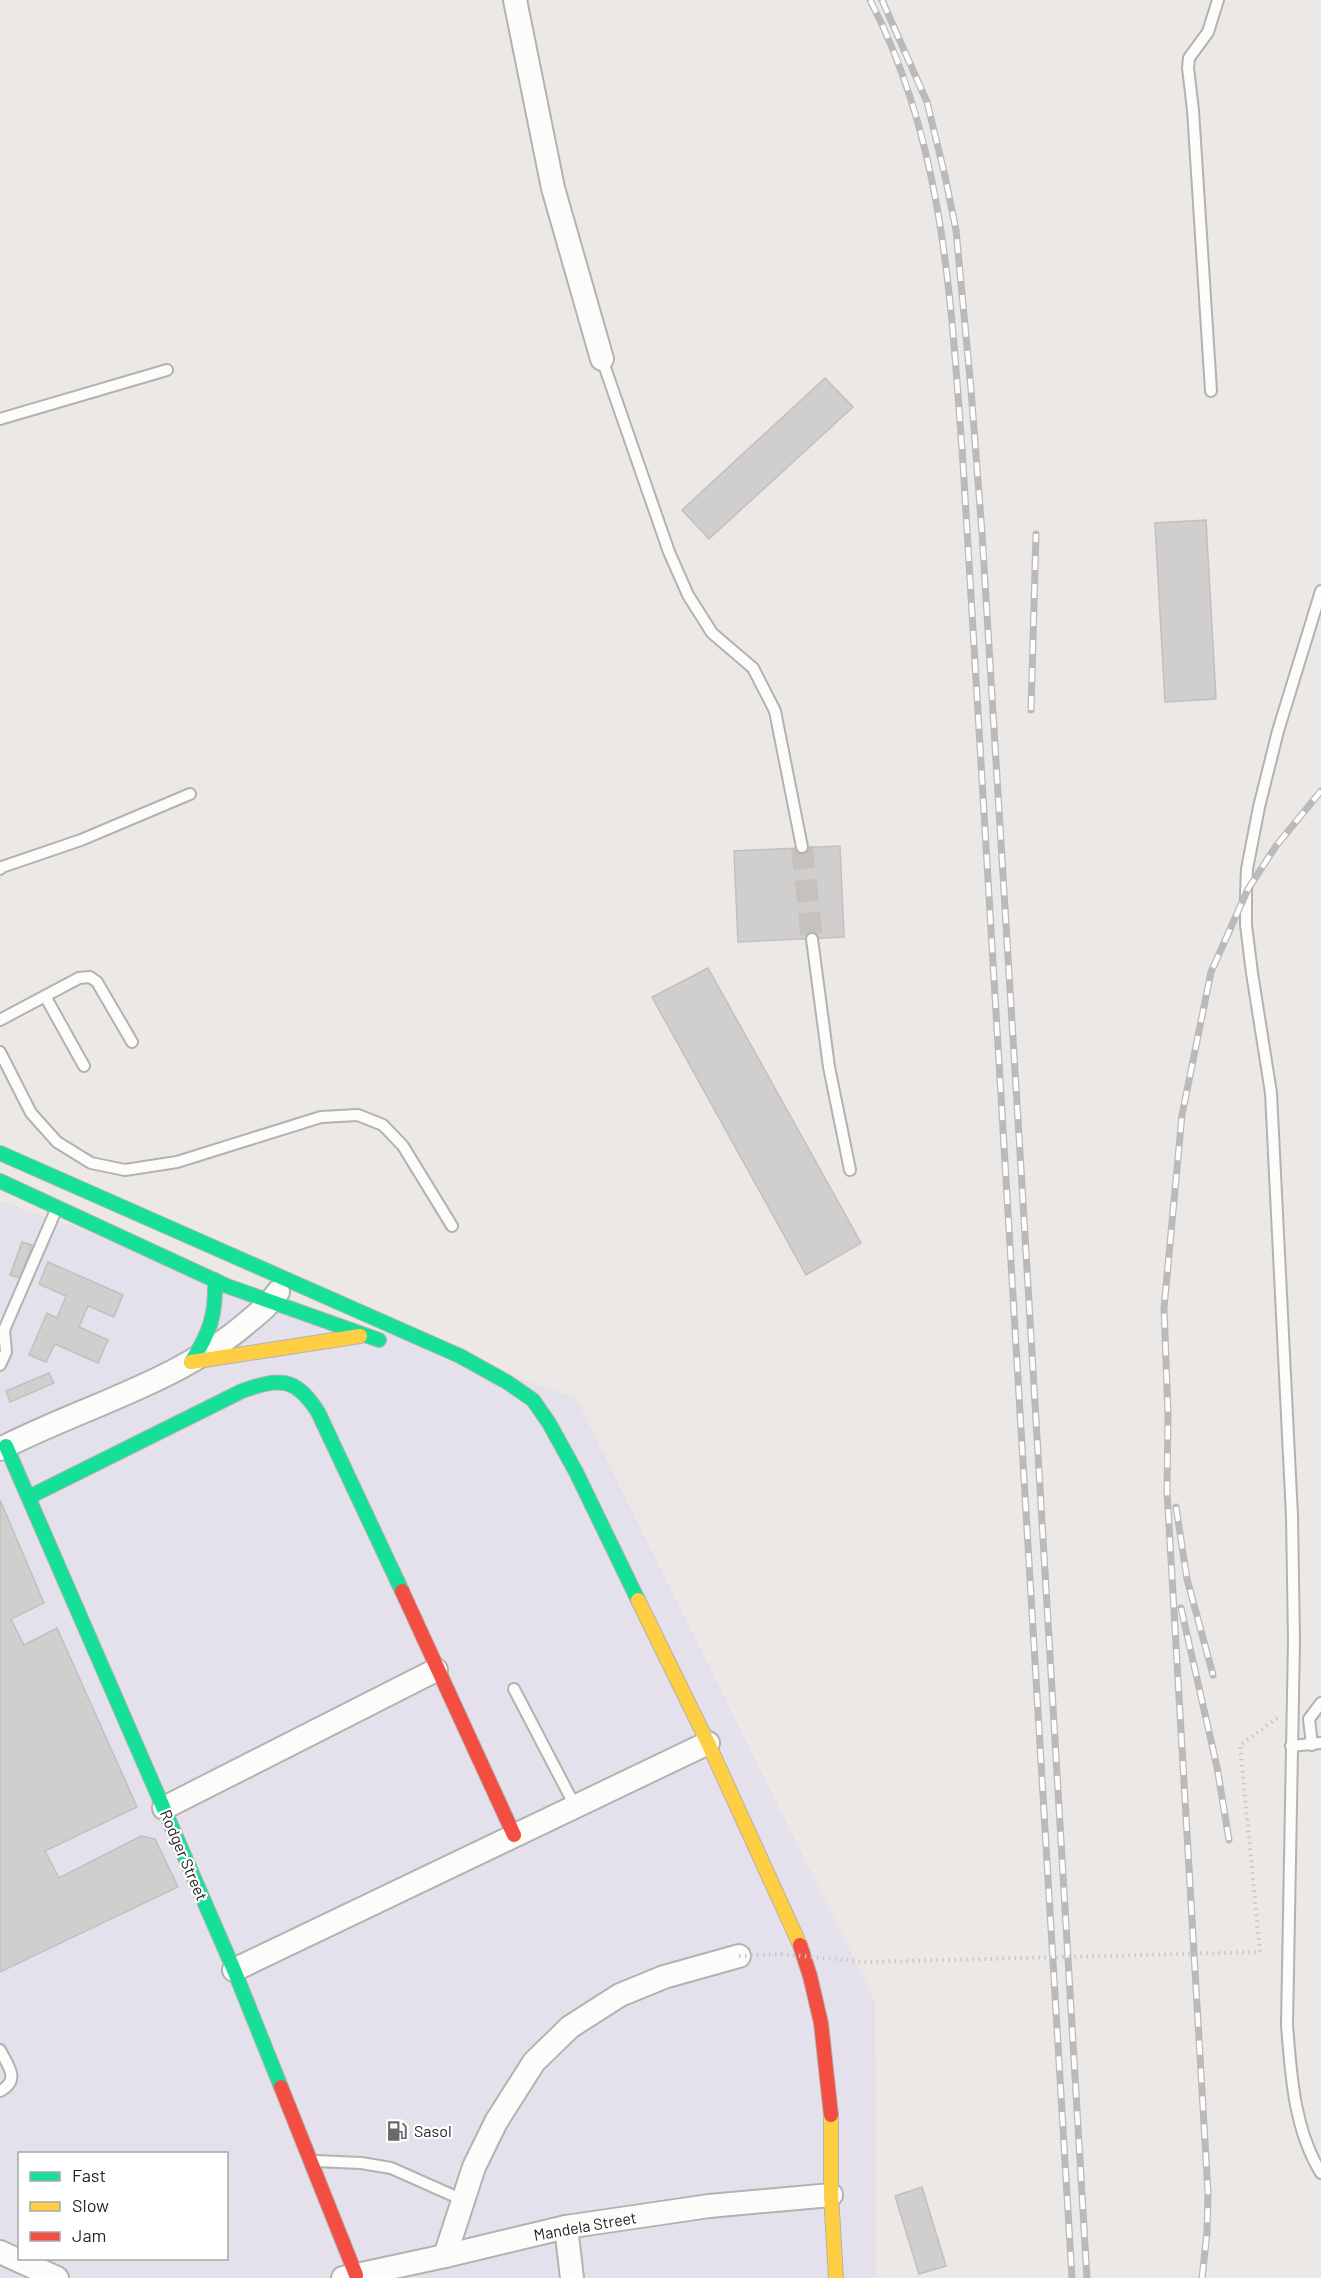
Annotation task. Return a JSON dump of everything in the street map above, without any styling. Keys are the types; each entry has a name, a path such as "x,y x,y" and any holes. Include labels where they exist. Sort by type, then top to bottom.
{"main road":[{"path":"0,1153 428,1341 507,1382 533,1400 549,1423 576,1472 708,1743 796,1934 810,1976 821,2023 831,2107 831,2195 836,2278"},
{"path":"0,1181 215,1280 271,1303 396,1346"},
{"path":"192,1362 212,1328 216,1314 215,1280"},
{"path":"192,1362 364,1335"},
{"path":"418,1352 456,1364 472,1364"},
{"path":"29,1497 242,1391 264,1383 288,1381 297,1385 313,1400 514,1835"},
{"name":"Rodger Street","path":"2,1443 29,1497 234,1970 310,2161 350,2276"}],"street":[{"path":"515,0 552,188 602,358"},
{"path":"2,1443 192,1362 225,1341 271,1303 286,1279"},
{"path":"164,1808 436,1670"},
{"path":"234,1970 708,1743"},
{"path":"445,2256 474,2167 496,2122 534,2062 570,2027 620,1995 664,1977 739,1956"},
{"name":"Mandela Street","path":"350,2276 566,2227 709,2206 831,2195"},
{"path":"566,2227 572,2278"},
{"path":"0,2252 57,2278"}],"lane":[{"path":"1211,391 1194,120 1188,68 1193,50 1208,32 1213,21 1218,0"},
{"path":"602,358 669,552 688,595 712,633 753,668 775,711 802,847"},
{"path":"0,418 168,370"},
{"path":"1321,591 1278,731 1258,807 1247,869 1246,894 1246,925 1271,1094 1292,1516 1294,1640 1287,2025 1291,2080 1302,2133 1311,2157 1321,2173"},
{"path":"1,867 81,840 190,794"},
{"path":"812,939 830,1067 849,1170"},
{"path":"0,1020 79,978 90,977 97,982 132,1042"},
{"path":"45,996 84,1066"},
{"path":"0,1052 31,1113 57,1142 91,1163 125,1170 177,1162 321,1117 358,1115 383,1125 403,1146 452,1226"},
{"path":"0,1365 6,1352 2,1329 57,1207"},
{"path":"514,1689 575,1806"},
{"path":"1291,1746 1316,1744 1309,1717 1321,1703"},
{"path":"0,2050 12,2078 11,2083 0,2091"},
{"path":"310,2161 361,2163 391,2168 463,2200"}],"path":[{"path":"739,1956 780,1954 868,1962 1260,1952 1240,1745 1277,1718"}],"shaded area":[{"path":"0,1201 576,1398 875,2001 876,2278 0,2278"}],"building":[{"path":"825,378 853,407 709,539 682,510"},
{"path":"1206,520 1216,699 1165,702 1155,523"},
{"path":"840,846 844,937 738,942 734,851"},
{"path":"708,968 861,1243 806,1275 652,997"},
{"path":"22,1242 32,1245 20,1278 10,1275"},
{"path":"48,1262 123,1295 114,1317 88,1306 79,1327 108,1340 98,1363 55,1344 46,1362 29,1355 47,1313 57,1318 66,1296 39,1284"},
{"path":"49,1373 54,1383 10,1402 6,1391"},
{"path":"0,1500 44,1603 11,1619 24,1645 57,1628 137,1807 45,1851 59,1878 141,1836 155,1839 178,1887 0,1972"},
{"path":"922,2187 946,2266 919,2274 895,2196"}],"tunnel":[{"path":"802,847 812,939"}],"railway":[{"path":"870,0 895,55 914,111 929,168 940,226 954,344 1072,2278"},
{"path":"882,0 927,102 945,176 956,230 971,389 982,533 1087,2278"},
{"path":"1031,710 1036,534"},
{"path":"1202,2278 1207,2233 1208,2193 1167,1491 1168,1414 1164,1308 1182,1115 1211,972 1248,889 1276,846 1321,791"},
{"path":"1176,1507 1187,1579 1213,1675"},
{"path":"1181,1608 1217,1767 1229,1840"}],"traffic: fast":[{"path":"0,1153 460,1356 507,1382 533,1400 549,1423 576,1472 638,1600"},
{"path":"0,1181 227,1286 379,1340"},
{"path":"191,1362 203,1342 213,1314 215,1280"},
{"path":"29,1497 242,1391 276,1382 285,1383 302,1392 318,1412 402,1591"},
{"path":"6,1446 234,1970 281,2087"}],"traffic: slow":[{"path":"191,1362 360,1336"},
{"path":"638,1600 708,1743 800,1945"},
{"path":"831,2115 831,2195 836,2278"}],"traffic: jam":[{"path":"402,1591 514,1835"},
{"path":"800,1945 821,2023 831,2115"},
{"path":"281,2087 356,2275"}],"place":[{"name":"Sasol","path":"397,2131"}]}
